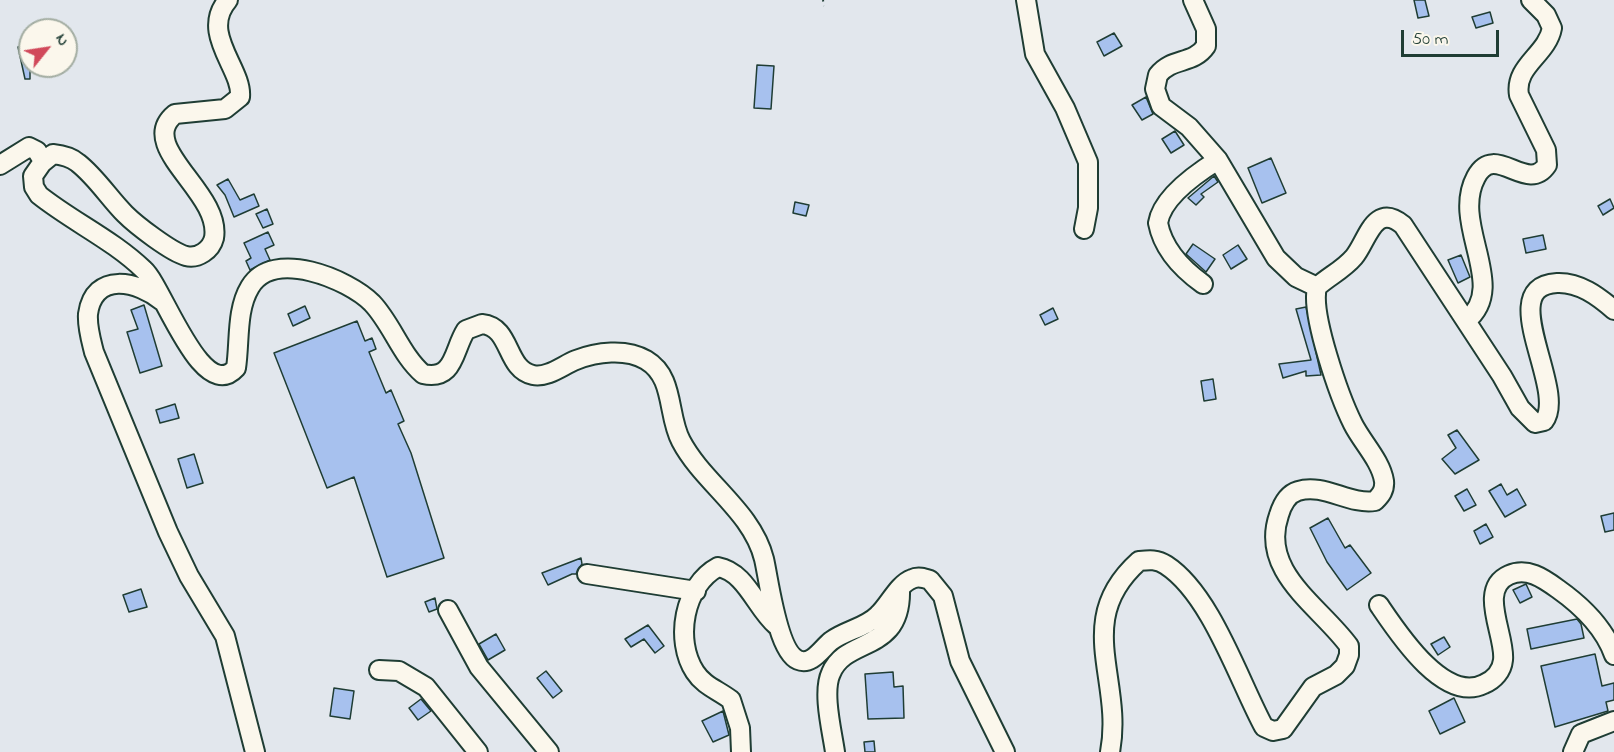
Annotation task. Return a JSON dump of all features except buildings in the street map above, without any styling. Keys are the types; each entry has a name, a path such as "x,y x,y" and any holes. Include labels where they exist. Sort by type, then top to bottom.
{"street":[{"path":"228,0 221,8 218,32 240,97 225,109 175,114 164,127 163,137 166,148 191,179 204,201 213,224 213,239 205,252 185,256 145,230 127,216 79,164 65,155 53,154 44,161 33,176 34,187 39,195 128,255 146,271 170,309 195,357 205,368 222,376 231,373 236,368 241,309 249,289 255,280 283,269 321,274 348,284 382,315 410,359 423,374 437,375 447,371 466,330 482,324 498,331 521,369 531,374 545,374 575,360 603,353 618,353 646,360 663,377 677,432 686,450 732,505 759,545 779,629 790,654 796,659 808,661 837,636 869,622 913,578 921,578 937,586 948,607 960,662 1005,752"},
{"path":"1026,0 1035,54 1065,108 1088,162 1088,208 1084,229"},
{"path":"1193,0 1206,29 1206,46 1190,61 1166,66 1158,75 1155,89 1166,112 1189,127 1218,160 1276,258 1296,277 1317,287"},
{"path":"1466,321 1479,306 1483,283 1469,223 1469,200 1476,175 1491,164 1501,163 1527,175 1535,175 1547,165 1546,150 1519,95 1517,86 1523,70 1545,47 1552,28 1546,15 1531,0"},
{"path":"0,165 29,147 37,151 44,161"},
{"path":"1203,284 1185,271 1174,257 1158,224 1161,213 1178,192 1196,175 1218,160"},
{"path":"1110,752 1113,734 1113,703 1102,630 1106,609 1118,587 1139,561 1152,559 1165,564 1190,589 1210,620 1264,727 1274,731 1282,729 1313,687 1336,675 1345,666 1350,655 1349,646 1283,571 1274,545 1275,527 1287,499 1296,491 1320,491 1363,503 1375,501 1383,492 1384,480 1378,466 1353,425 1337,385 1315,302 1317,287 1355,256 1371,226 1387,219 1396,220 1410,235 1521,408 1535,423 1544,421 1550,405 1530,316 1530,301 1533,295 1543,287 1563,283 1589,291 1614,310"},
{"path":"170,309 151,292 137,285 126,283 110,285 92,302 88,315 89,331 94,352 168,532 189,576 225,636 255,752"},
{"path":"741,752 740,728 731,700 707,686 687,658 684,636 685,618 696,591 708,572 718,567 736,574 766,617 779,629"},
{"path":"1379,605 1421,658 1458,687 1469,689 1482,686 1493,679 1501,668 1503,651 1497,624 1495,591 1504,577 1514,573 1529,572 1576,602 1603,632 1614,655"},
{"path":"587,574 696,591"},
{"path":"835,752 829,711 830,674 843,655 875,641 889,628 897,615 900,589"},
{"path":"448,610 479,667 549,752"},
{"path":"379,670 399,671 426,687 478,752"},
{"path":"1572,752 1581,734 1614,721"}],"path":[{"path":"823,0 824,6"}]}
